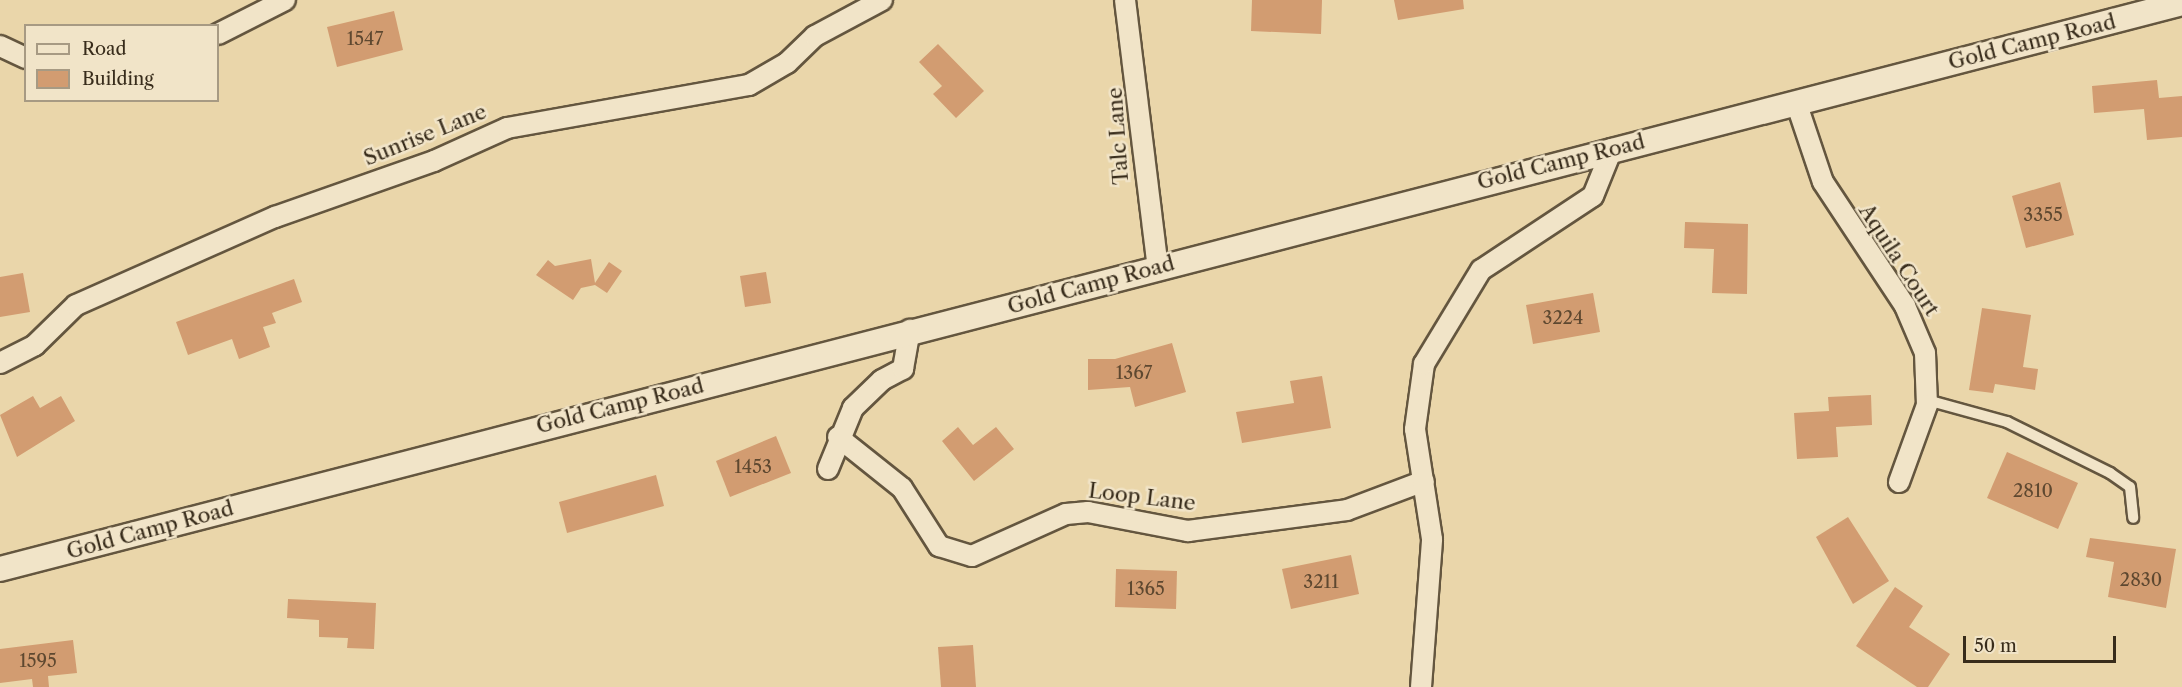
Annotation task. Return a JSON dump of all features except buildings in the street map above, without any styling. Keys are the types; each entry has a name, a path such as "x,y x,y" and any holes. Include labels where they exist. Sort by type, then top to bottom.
{"street":[{"path":"219,33 285,0"},
{"name":"Sunrise Lane","path":"0,363 35,345 76,305 276,217 434,161 507,128 749,85 787,63 815,36 882,0"},
{"name":"Talc Lane","path":"1125,0 1158,268"},
{"name":"Gold Camp Road","path":"0,569 910,330 2182,3"},
{"path":"0,46 24,57"},
{"name":"Aquila Court","path":"1796,102 1823,182 1913,320 1926,361 1928,400 1918,441 1899,482"},
{"path":"1421,687 1432,539 1414,408 1424,364 1442,329 1481,270 1593,196 1612,149"},
{"path":"828,469 838,437 866,394 903,369 910,330"},
{"name":"Loop Lane","path":"838,437 902,488 939,546 972,556 1066,514 1088,512 1188,531 1347,510 1424,481"}],"lane":[{"path":"1928,400 2007,422 2110,473 2130,487 2133,518"}]}
